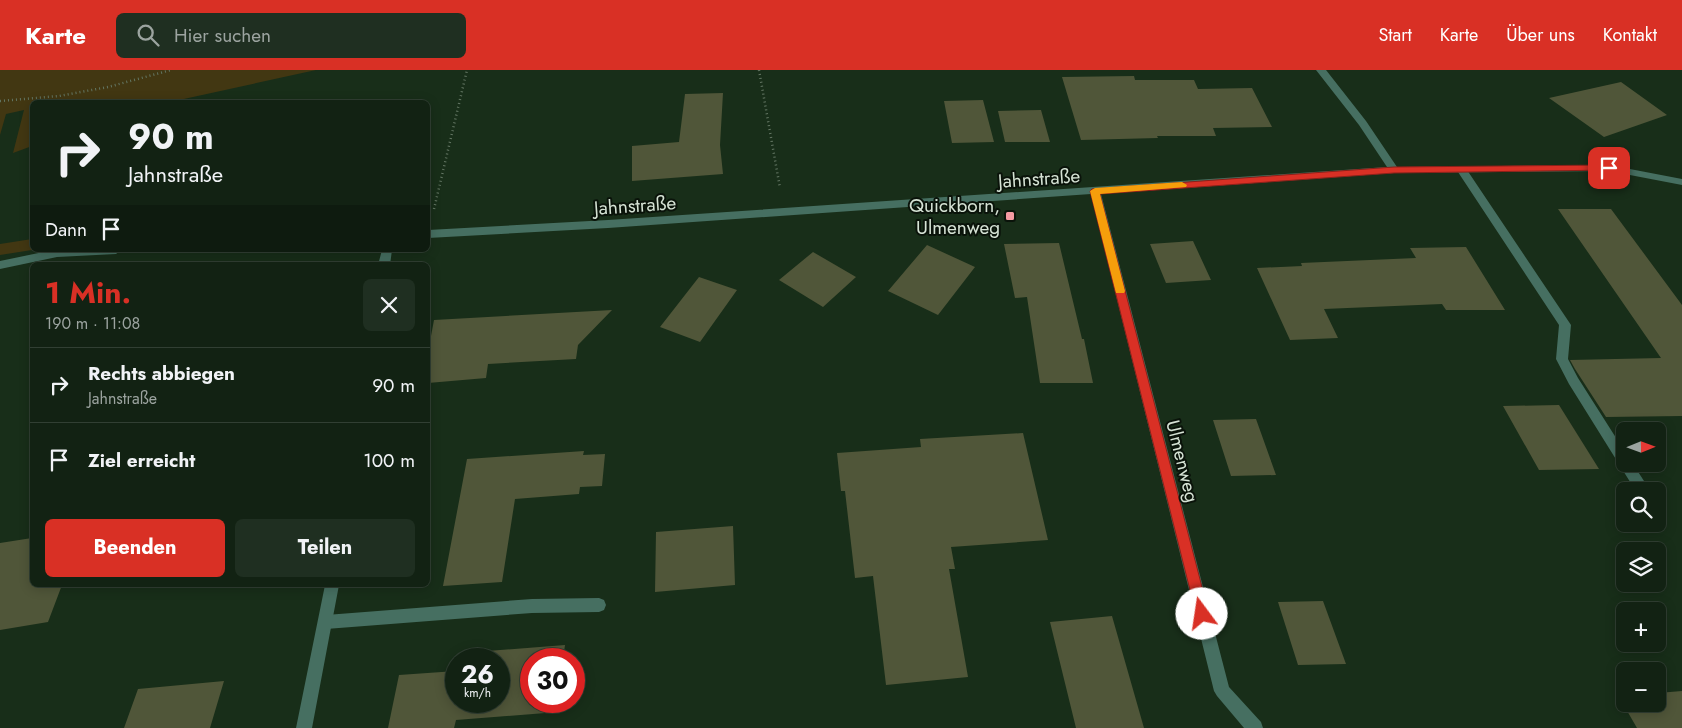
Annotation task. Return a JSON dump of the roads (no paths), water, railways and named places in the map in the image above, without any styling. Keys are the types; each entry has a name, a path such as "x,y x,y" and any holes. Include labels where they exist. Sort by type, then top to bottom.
{"street":[{"path":"1321,70 1363,123 1394,170"},
{"name":"Jahnstraße","path":"430,234 608,224 1394,170 1609,168 1682,182"},
{"path":"1461,169 1565,325 1562,359 1573,381 1616,449"},
{"name":"Ulmenweg","path":"1095,191 1222,691 1255,728"},
{"path":"0,265 57,253 77,252"},
{"path":"1631,472 1637,481"},
{"path":"304,728 332,587"},
{"path":"326,622 532,606 599,605"}],"place":[{"name":"Quickborn, Ulmenweg","path":"1010,216"}]}
